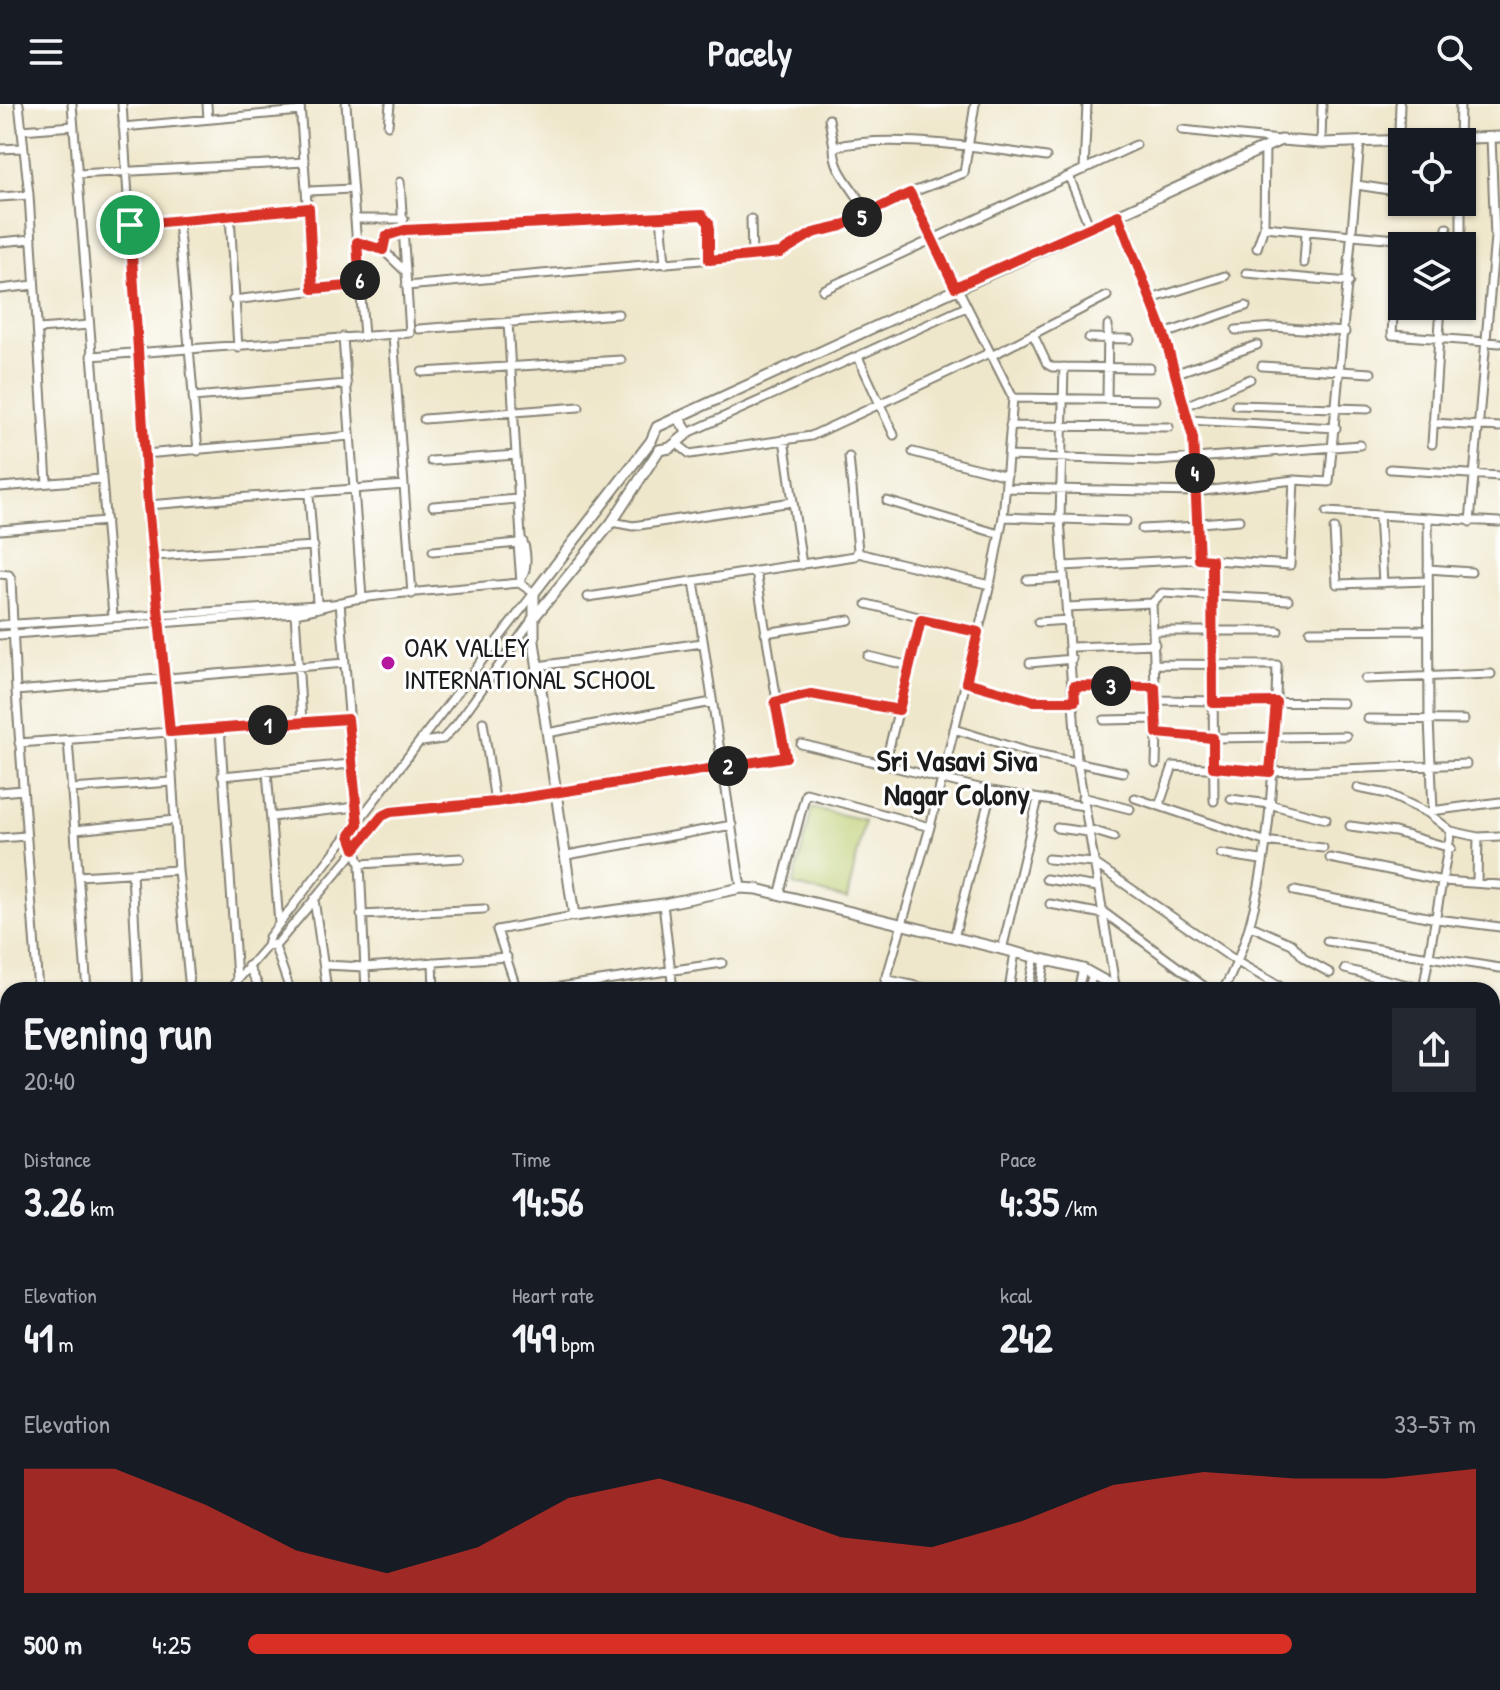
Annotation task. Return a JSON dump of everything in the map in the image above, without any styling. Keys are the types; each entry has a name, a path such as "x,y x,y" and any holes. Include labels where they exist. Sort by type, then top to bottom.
{"street":[{"path":"19,104 39,329 47,483"},
{"path":"72,104 113,616"},
{"path":"122,104 148,505 162,623 178,870 189,982"},
{"path":"207,104 208,119"},
{"path":"253,104 254,115"},
{"path":"346,104 364,336"},
{"path":"388,125 390,104"},
{"path":"406,286 780,253 813,233 839,227 910,193 964,173 973,104"},
{"path":"1084,170 1087,104"},
{"path":"1321,143 1322,104"},
{"path":"1399,128 1400,104"},
{"path":"1459,128 1460,104"},
{"path":"123,127 254,115 300,107 309,191 313,289"},
{"path":"829,119 834,167 858,194 867,214"},
{"path":"21,130 73,126"},
{"path":"1182,130 1240,133 1321,143 1388,142"},
{"path":"1470,522 1483,341 1495,237 1496,137 1476,139"},
{"path":"358,824 645,449 657,427 955,287 1281,140"},
{"path":"1007,488 1196,492 1294,480 1329,482 1342,370 1360,142"},
{"path":"834,147 895,143 969,147 1046,157"},
{"path":"823,290 933,237 1070,179 1136,145"},
{"path":"1257,248 1264,227 1265,147"},
{"path":"0,149 22,148"},
{"path":"77,174 305,162"},
{"path":"1070,179 1090,228"},
{"path":"91,356 238,348 410,333 400,182"},
{"path":"1357,185 1388,189"},
{"path":"309,191 352,189"},
{"path":"884,982 930,827 990,585 1007,488 1013,398 910,193"},
{"path":"0,197 29,195"},
{"path":"130,225 309,208"},
{"path":"230,215 238,348"},
{"path":"383,250 386,236 405,230 661,215 707,218 709,260"},
{"path":"661,215 665,264"},
{"path":"1118,215 1164,334 1185,406 1194,455 1199,559"},
{"path":"1461,216 1461,230"},
{"path":"355,219 404,219"},
{"path":"751,219 752,257"},
{"path":"178,220 192,350 198,451"},
{"path":"1264,227 1393,236 1399,244 1392,335 1438,336 1500,343"},
{"path":"1447,228 1447,232"},
{"path":"1304,263 1306,232"},
{"path":"0,242 32,239"},
{"path":"357,242 383,250 406,272"},
{"path":"1246,273 1349,282"},
{"path":"1151,299 1225,276"},
{"path":"0,289 34,285"},
{"path":"233,300 360,285"},
{"path":"676,443 690,454 811,436 1033,334 1107,296"},
{"path":"1164,334 1246,306"},
{"path":"422,742 443,739 456,725 532,620 617,524 659,450 676,443 688,433 859,359 966,307"},
{"path":"419,329 618,314"},
{"path":"1432,444 1440,320"},
{"path":"508,322 519,541 525,551 522,580 534,593 532,620 574,916"},
{"path":"39,329 89,325"},
{"path":"1107,399 1108,325"},
{"path":"1236,330 1274,327 1345,332"},
{"path":"1033,334 1047,364 1150,368"},
{"path":"393,335 412,594"},
{"path":"343,337 362,598"},
{"path":"1089,338 1130,339"},
{"path":"1174,374 1257,345"},
{"path":"859,359 894,435"},
{"path":"422,372 621,360"},
{"path":"1262,366 1371,373"},
{"path":"1064,367 1060,519 1072,647 1077,760 1117,982"},
{"path":"1185,406 1250,379"},
{"path":"193,397 347,384"},
{"path":"1013,398 1156,400"},
{"path":"1236,405 1368,409"},
{"path":"424,419 579,407"},
{"path":"678,417 688,433"},
{"path":"1188,420 1336,428"},
{"path":"1433,423 1500,427"},
{"path":"1010,426 1169,427"},
{"path":"145,454 350,436"},
{"path":"784,439 802,565"},
{"path":"1008,456 1157,461 1194,455 1360,445"},
{"path":"645,449 655,457"},
{"path":"913,452 1007,476"},
{"path":"431,461 516,455"},
{"path":"849,457 858,553"},
{"path":"1390,469 1500,476"},
{"path":"0,487 101,479"},
{"path":"1063,566 1199,559 1290,565 1294,480"},
{"path":"148,505 309,495 404,485"},
{"path":"309,495 317,602"},
{"path":"433,506 518,499"},
{"path":"887,501 999,534"},
{"path":"617,524 792,502"},
{"path":"1327,512 1428,521 1499,522"},
{"path":"1379,515 1383,583"},
{"path":"1003,517 1126,521"},
{"path":"1142,529 1239,520"},
{"path":"0,530 106,521"},
{"path":"1428,521 1429,719 1433,765 1430,812"},
{"path":"1334,529 1337,584 1428,581"},
{"path":"433,551 519,541"},
{"path":"154,556 314,546"},
{"path":"588,597 802,565 858,553 990,585"},
{"path":"1212,560 1214,801"},
{"path":"1428,569 1471,572"},
{"path":"234,982 270,945 353,842 386,814 495,802 786,757 756,571"},
{"path":"0,574 9,575 11,579 19,743 37,982"},
{"path":"1027,580 1064,578"},
{"path":"0,625 160,612 337,603 522,580"},
{"path":"694,581 741,888"},
{"path":"1067,607 1152,603 1162,593 1288,600"},
{"path":"0,635 295,613 323,610 337,603"},
{"path":"286,982 270,945 279,924 314,891 353,842 358,824 337,603"},
{"path":"1152,603 1156,664 1156,764"},
{"path":"867,604 978,632"},
{"path":"295,613 302,722"},
{"path":"765,633 849,620"},
{"path":"885,764 921,620"},
{"path":"1038,622 1068,620"},
{"path":"1310,631 1428,630"},
{"path":"1154,631 1278,631"},
{"path":"538,666 702,643"},
{"path":"1072,647 1155,644"},
{"path":"868,656 910,666"},
{"path":"1030,663 1072,659"},
{"path":"16,691 345,663"},
{"path":"1156,664 1277,665 1269,804 1251,926 1239,963 1228,982"},
{"path":"1365,679 1491,674"},
{"path":"966,682 1034,701 1075,701"},
{"path":"1074,686 1155,687"},
{"path":"775,702 811,694 899,710"},
{"path":"1156,700 1343,703"},
{"path":"547,733 712,702"},
{"path":"19,743 348,719"},
{"path":"1104,720 1157,719"},
{"path":"1368,719 1464,720"},
{"path":"483,722 495,802"},
{"path":"220,728 237,978"},
{"path":"954,729 1028,752 1123,772"},
{"path":"1157,733 1213,738 1346,736"},
{"path":"68,740 86,982"},
{"path":"801,744 991,791 1130,809"},
{"path":"222,776 351,764"},
{"path":"1159,806 1173,766 1270,772 1466,764"},
{"path":"267,771 279,924"},
{"path":"71,789 172,782"},
{"path":"1358,788 1386,793 1430,812 1451,831 1478,837 1500,836"},
{"path":"0,792 23,790"},
{"path":"954,938 991,791"},
{"path":"780,892 806,793 930,827"},
{"path":"1135,798 1264,841 1323,848"},
{"path":"1002,950 1038,799"},
{"path":"1231,799 1269,804 1326,819"},
{"path":"1430,812 1500,802"},
{"path":"271,817 356,807"},
{"path":"75,830 175,820"},
{"path":"567,855 732,825"},
{"path":"1350,826 1395,832 1451,848"},
{"path":"1057,828 1114,837"},
{"path":"1424,982 1451,848 1451,831"},
{"path":"0,838 26,836"},
{"path":"1477,882 1478,837"},
{"path":"353,842 360,864 366,982"},
{"path":"1221,854 1261,860"},
{"path":"360,864 460,858"},
{"path":"1330,858 1443,881 1500,885"},
{"path":"1048,859 1094,863 1239,963 1272,982"},
{"path":"78,876 178,870"},
{"path":"132,873 138,982"},
{"path":"1046,879 1098,887"},
{"path":"515,982 497,930 663,904 741,888 780,892 900,925 1040,958 1088,971 1107,982"},
{"path":"314,891 326,982"},
{"path":"1294,891 1437,919 1500,927"},
{"path":"663,904 672,982"},
{"path":"1050,904 1103,913 1198,982"},
{"path":"361,915 484,909"},
{"path":"1251,926 1292,944 1305,959 1330,973"},
{"path":"1327,941 1500,968"},
{"path":"1010,982 1015,952"},
{"path":"324,965 365,967 507,957"},
{"path":"1031,982 1040,958"},
{"path":"1040,958 1040,982"},
{"path":"433,962 434,982"},
{"path":"589,982 722,963"},
{"path":"248,966 257,982"},
{"path":"1345,969 1396,982"},
{"path":"1082,982 1088,971"},
{"path":"1088,971 1088,982"},
{"path":"885,979 898,982"}],"green space":[{"path":"812,808 865,820 847,899 793,885"}],"place":[{"name":"OAK VALLEY INTERNATIONAL SCHOOL","path":"388,663"}],"district":[{"name":"Sri Vasavi Siva Nagar Colony","path":"957,778"}],"route":[{"path":"910,193 955,287 1118,215 1164,334 1193,438 1199,559 1212,560 1213,703 1276,702 1270,772 1213,767 1213,738 1157,733 1155,687 1074,686 1075,701 1034,701 966,682 978,632 921,620 899,710 811,694 775,702 786,757 495,802 391,812 382,816 355,849 350,835 358,824 348,719 170,732 162,623 148,505 130,225 309,208 313,289 360,285 357,242 383,250 386,236 405,230 702,215 709,223 709,260 770,256 798,244 813,233 839,227 910,193"}]}
